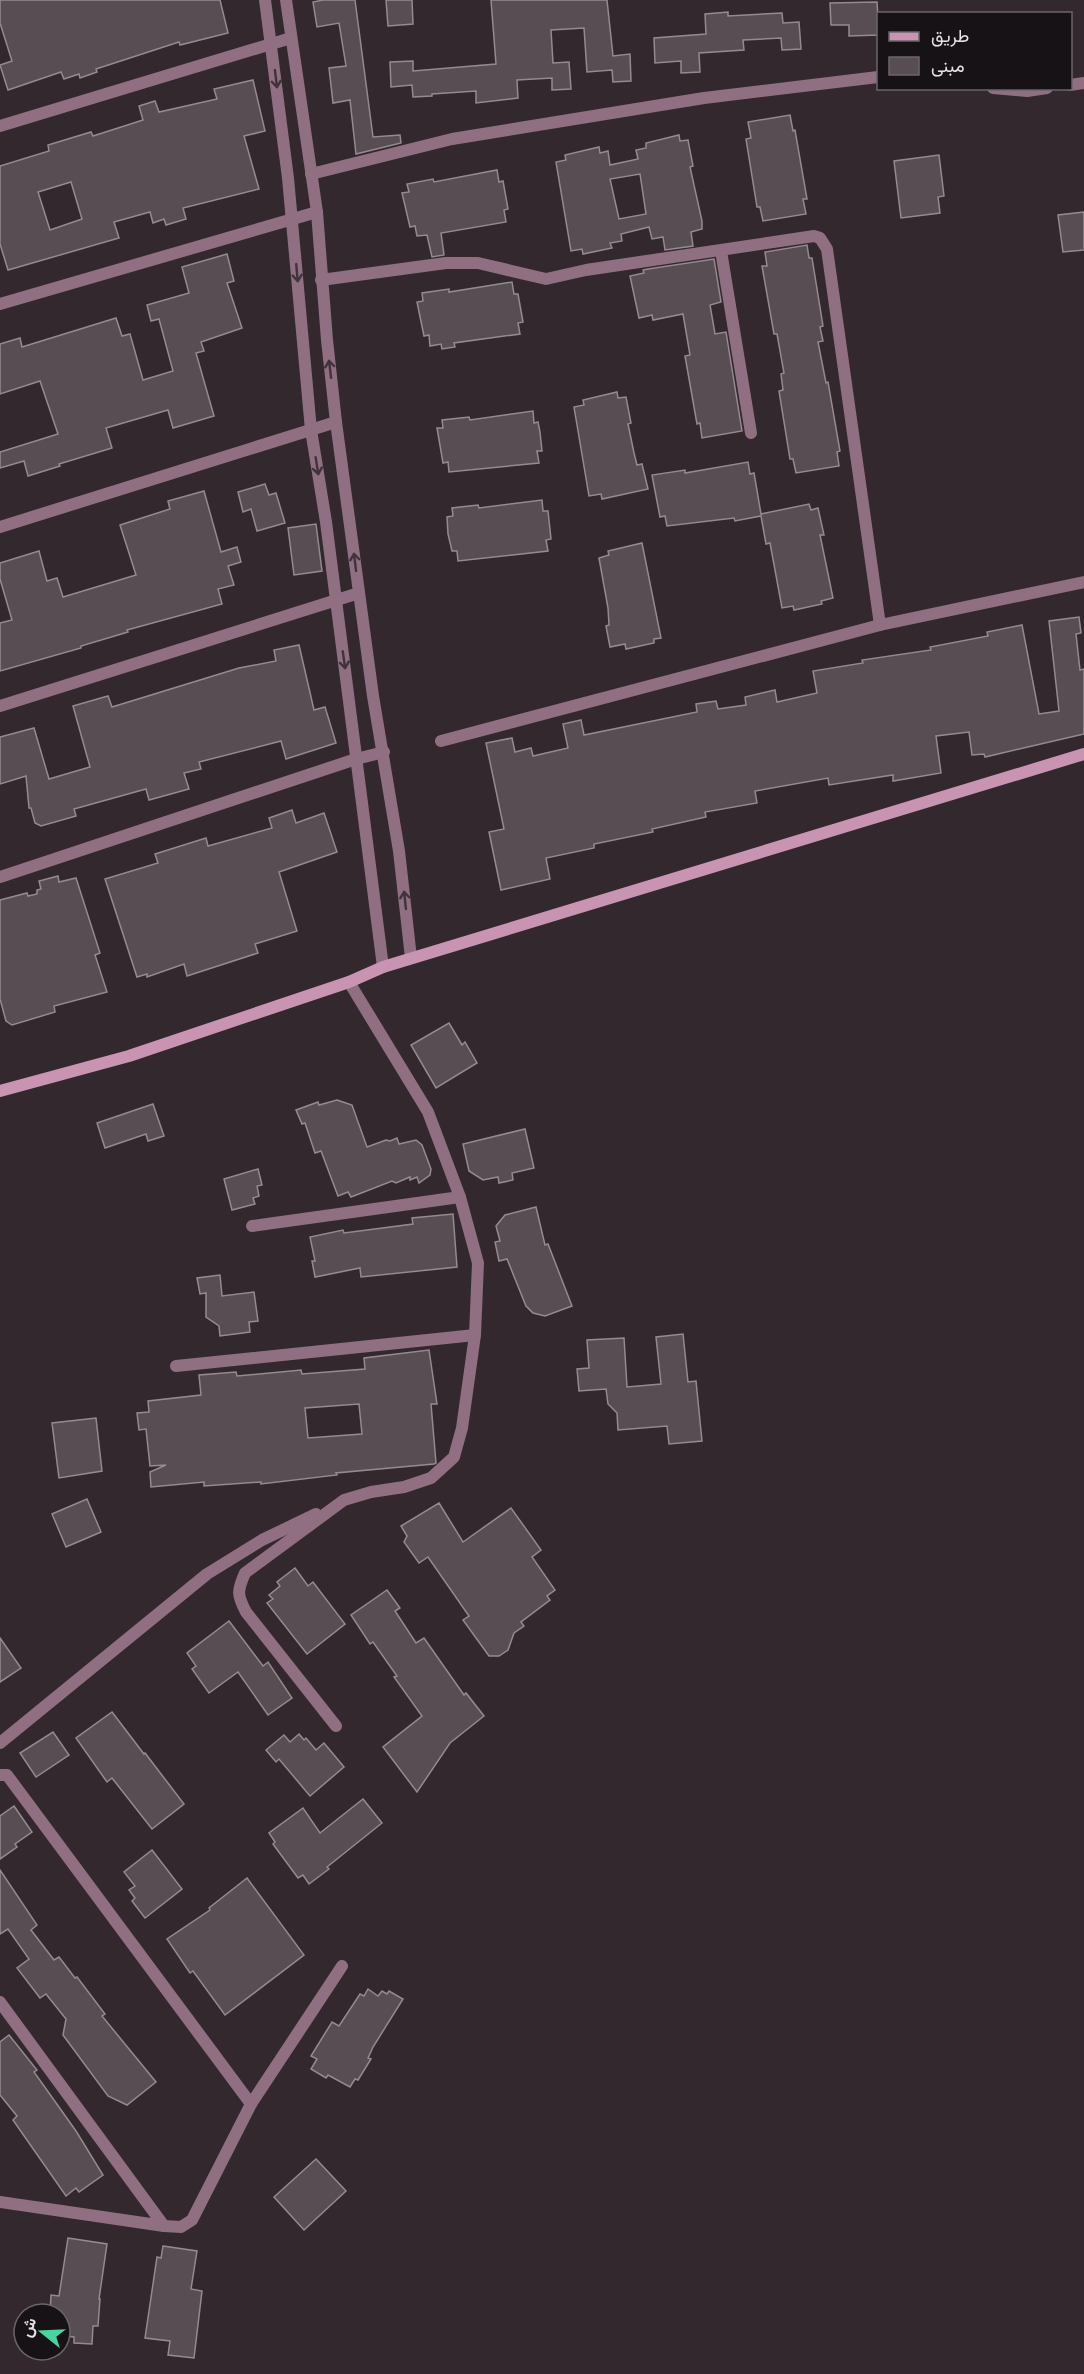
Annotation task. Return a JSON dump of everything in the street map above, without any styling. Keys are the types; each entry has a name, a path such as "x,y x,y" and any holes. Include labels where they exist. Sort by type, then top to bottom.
{"street":[{"path":"265,0 292,218 311,430 326,522 383,967"},
{"path":"286,0 317,212 321,280 336,423 373,696 399,851 411,958"},
{"path":"0,126 291,38"},
{"path":"311,174 452,138 704,98 877,77"},
{"path":"1010,90 1027,92 1037,90"},
{"path":"0,304 317,212"},
{"path":"321,280 446,263 478,263 546,279 586,270 814,236 825,243 880,625"},
{"path":"720,251 751,433"},
{"path":"0,527 336,423"},
{"path":"441,741 880,625 1084,582"},
{"path":"0,706 359,593"},
{"path":"0,877 356,759 384,752"},
{"path":"0,1091 129,1056 349,982 411,958 1084,754"},
{"path":"0,1743 207,1574 262,1540 344,1500 371,1492 404,1487 430,1478 454,1458 462,1428 475,1335 478,1263 460,1197 428,1112 349,982"},
{"path":"252,1226 460,1197"},
{"path":"176,1365 475,1335"},
{"path":"336,1726 246,1612 239,1598 238,1588 245,1573 344,1500"},
{"path":"0,1774 7,1775 251,2104"},
{"path":"0,2202 164,2226 181,2227 192,2220 251,2104 342,1966"},
{"path":"0,2002 164,2226"}],"building":[{"path":"0,0 220,0 228,33 180,45 179,42 96,69 97,72 80,78 79,74 64,79 61,72 8,90 0,65 12,61 0,23"},
{"path":"355,0 373,137 400,135 401,143 356,154 350,100 333,103 329,68 346,66 339,23 317,27 313,2"},
{"path":"386,0 412,0 413,24 388,26"},
{"path":"491,0 607,0 613,56 630,54 631,81 613,82 612,70 587,72 584,28 551,30 553,63 569,62 571,89 552,90 552,78 517,80 518,98 476,103 476,91 413,97 412,85 391,87 390,62 413,61 413,71 496,64"},
{"path":"877,2 877,35 849,36 849,25 831,25 830,3"},
{"path":"728,12 728,16 782,13 783,23 799,22 801,49 782,50 781,38 743,40 744,50 699,53 700,72 681,73 681,61 655,63 654,38 706,34 705,14"},
{"path":"253,80 265,131 244,136 259,189 183,208 186,219 166,225 164,219 153,223 150,212 114,222 119,238 8,270 0,244 0,166 49,151 48,145 91,132 93,136 143,120 139,106 155,101 159,112 217,99 214,89","holes":["71,182 82,219 50,230 38,192"]},
{"path":"790,115 793,131 795,130 807,199 803,199 806,214 763,221 760,207 757,207 746,139 751,138 748,122"},
{"path":"679,135 680,141 688,140 693,166 690,167 702,221 702,229 691,232 693,246 665,250 663,237 652,239 649,227 621,234 622,241 610,243 612,248 583,254 582,249 571,251 556,162 566,160 565,155 599,147 600,153 608,151 610,165 638,159 636,150 646,148 646,143","holes":["640,174 646,214 619,219 610,179"]},
{"path":"939,155 944,196 938,197 940,213 901,218 894,161"},
{"path":"497,170 499,182 503,181 508,209 504,210 506,222 441,233 444,255 432,257 427,235 417,236 415,226 410,227 402,193 409,192 407,184 433,179 434,182"},
{"path":"1084,212 1084,250 1063,252 1058,215"},
{"path":"807,245 809,258 812,258 823,326 820,327 823,341 818,342 826,383 828,382 840,451 837,452 839,466 796,473 793,459 790,459 779,391 783,390 781,374 784,373 777,334 774,334 762,266 767,266 765,252"},
{"path":"227,254 234,281 227,283 242,328 201,342 204,351 196,353 214,416 173,428 168,410 106,428 112,448 59,464 60,466 28,476 24,461 0,468 0,452 58,434 40,381 0,394 0,344 20,338 22,347 116,318 122,336 130,334 143,380 173,371 159,319 151,321 147,305 189,293 182,267"},
{"path":"714,259 721,302 710,305 715,334 726,332 742,431 702,438 700,423 697,424 685,356 690,355 683,314 653,320 652,315 639,318 630,276 644,273 643,270"},
{"path":"512,282 514,294 518,294 523,322 518,323 520,334 454,343 455,347 442,349 441,344 430,346 429,335 424,336 417,302 423,301 422,293 449,289 449,292"},
{"path":"617,392 618,398 626,397 631,423 628,424 634,453 637,465 642,464 648,489 602,499 601,494 589,496 574,407 584,405 583,400"},
{"path":"533,411 534,423 538,422 540,432 542,451 537,451 539,463 449,472 448,462 443,463 437,428 443,428 442,420 469,417 470,420"},
{"path":"748,462 750,474 754,473 761,514 809,504 811,510 818,508 824,535 820,535 833,598 821,601 822,604 794,610 793,606 782,608 770,543 766,544 761,516 735,521 734,518 667,526 665,516 660,517 652,475 685,470 685,473"},
{"path":"265,484 269,495 276,493 285,523 257,531 251,509 243,512 238,492"},
{"path":"204,491 221,552 237,547 241,562 228,566 234,585 218,589 222,604 127,630 128,632 81,646 81,648 0,671 0,623 12,620 0,579 0,563 39,551 47,581 57,578 63,597 136,575 120,525 170,509 168,501"},
{"path":"542,500 543,511 548,511 551,539 546,540 548,551 458,561 457,551 452,551 448,534 447,517 453,516 452,508 478,505 479,508"},
{"path":"316,524 322,571 294,575 288,528"},
{"path":"642,543 661,638 654,639 654,643 626,649 625,644 610,647 606,626 609,625 608,608 599,558 609,555 608,551"},
{"path":"1079,617 1081,633 1076,634 1080,670 1084,669 1084,734 985,757 984,754 972,755 969,732 936,736 941,773 893,781 893,775 829,785 828,778 755,791 757,803 705,812 706,817 652,829 653,832 594,844 594,848 546,858 550,879 501,890 489,832 504,829 486,743 512,738 515,752 531,748 533,756 568,748 563,724 581,720 584,735 697,712 696,704 716,701 718,709 746,705 745,697 775,690 777,702 817,693 813,671 863,663 862,660 931,650 930,647 988,636 987,632 1022,625 1039,714 1059,711 1049,621"},
{"path":"299,645 314,710 325,707 336,743 286,759 281,741 199,762 201,769 184,773 189,789 149,800 146,789 74,809 76,816 41,826 35,823 31,808 29,808 26,776 0,784 0,737 34,728 49,779 90,767 73,706 108,696 112,707 239,668 276,661 274,650"},
{"path":"292,810 296,823 324,813 337,852 279,872 297,931 255,944 258,953 187,976 184,964 147,977 147,974 137,977 105,879 158,863 155,854 206,838 208,846 272,828 269,818"},
{"path":"58,876 59,882 76,878 100,953 95,955 107,992 54,1006 55,1012 12,1025 6,1021 0,999 0,900 27,893 28,896 37,894 37,890 41,889 39,881"},
{"path":"449,1023 462,1045 465,1042 477,1063 436,1088 411,1045"},
{"path":"337,1100 352,1105 367,1147 397,1138 399,1144 416,1140 422,1145 431,1169 430,1175 419,1183 417,1177 410,1180 410,1177 396,1183 392,1181 351,1197 348,1192 338,1196 321,1151 315,1153 305,1123 302,1124 296,1110 318,1102 319,1105"},
{"path":"153,1104 164,1136 148,1141 146,1134 105,1148 97,1123"},
{"path":"525,1129 534,1168 512,1173 513,1180 499,1183 498,1177 483,1180 469,1171 463,1144"},
{"path":"258,1169 262,1185 257,1186 259,1196 253,1198 255,1204 232,1210 224,1179"},
{"path":"536,1207 545,1245 548,1244 572,1306 545,1316 533,1313 526,1306 507,1259 499,1261 495,1242 500,1241 496,1226 505,1215"},
{"path":"453,1214 457,1267 361,1277 360,1268 315,1277 312,1261 315,1261 310,1237 343,1230 344,1233 413,1224 412,1218"},
{"path":"220,1275 222,1296 254,1292 258,1321 249,1322 250,1332 220,1336 219,1326 206,1317 206,1293 200,1294 197,1278"},
{"path":"683,1334 688,1382 696,1381 702,1441 669,1444 667,1426 618,1430 617,1413 608,1404 606,1389 579,1391 577,1369 589,1368 587,1340 624,1338 627,1387 661,1384 656,1337"},
{"path":"429,1350 437,1404 431,1404 436,1463 336,1473 337,1475 261,1484 261,1482 204,1486 204,1482 151,1487 150,1472 166,1465 150,1466 146,1429 139,1430 137,1413 149,1412 148,1401 201,1395 199,1375 236,1372 237,1376 301,1370 302,1374 365,1369 364,1358","holes":["359,1404 362,1434 308,1438 305,1408"]},
{"path":"96,1418 102,1471 59,1478 52,1423"},
{"path":"87,1499 101,1532 66,1547 52,1514"},
{"path":"439,1503 463,1542 511,1508 541,1550 532,1557 555,1590 547,1596 550,1600 521,1622 524,1626 514,1633 508,1650 499,1656 489,1656 463,1620 469,1616 428,1557 419,1563 404,1542 407,1536 401,1526"},
{"path":"295,1568 308,1586 313,1582 345,1624 307,1654 267,1603 273,1599 269,1595 280,1586 277,1582"},
{"path":"387,1590 400,1608 395,1611 416,1643 424,1638 464,1695 466,1693 484,1716 450,1743 417,1792 383,1747 422,1716 394,1677 397,1676 373,1642 370,1644 351,1615"},
{"path":"229,1621 263,1666 268,1662 292,1698 268,1715 238,1672 209,1693 192,1669 196,1666 187,1653"},
{"path":"0,1638 21,1668 0,1682"},
{"path":"112,1712 184,1804 152,1829 112,1778 107,1782 76,1738"},
{"path":"53,1732 69,1755 36,1777 20,1753"},
{"path":"299,1734 304,1740 306,1738 316,1750 324,1743 344,1767 310,1796 279,1759 276,1762 266,1750 284,1735 290,1742"},
{"path":"363,1799 382,1823 309,1884 303,1875 298,1878 273,1844 275,1842 269,1833 303,1808 320,1833"},
{"path":"14,1806 32,1832 0,1859 0,1816"},
{"path":"152,1850 182,1889 145,1918 132,1901 135,1898 129,1890 135,1886 124,1872"},
{"path":"0,1870 37,1925 31,1930 54,1960 59,1957 75,1978 77,1977 105,2014 102,2016 156,2082 127,2105 108,2096 63,2035 66,2019 46,1994 40,1998 17,1968 29,1959 8,1929 0,1934"},
{"path":"247,1878 304,1955 225,2015 193,1971 190,1973 167,1939 210,1910 209,1908"},
{"path":"368,1989 378,1996 382,1991 387,1994 389,1991 403,1999 373,2047 368,2058 371,2059 358,2080 355,2079 350,2087 328,2075 326,2078 311,2069 317,2059 311,2056 332,2022 339,2026 360,1994 364,1996"},
{"path":"9,2035 37,2070 34,2072 76,2131 103,2175 79,2192 76,2188 66,2196 13,2120 17,2116 0,2095 0,2042"},
{"path":"316,2159 346,2191 304,2230 274,2197"},
{"path":"68,2238 107,2244 99,2299 98,2326 93,2326 92,2344 74,2343 72,2302 51,2302 51,2295 59,2296"},
{"path":"163,2246 197,2251 191,2289 202,2291 194,2358 168,2355 170,2341 145,2338 157,2257 161,2258"}]}
